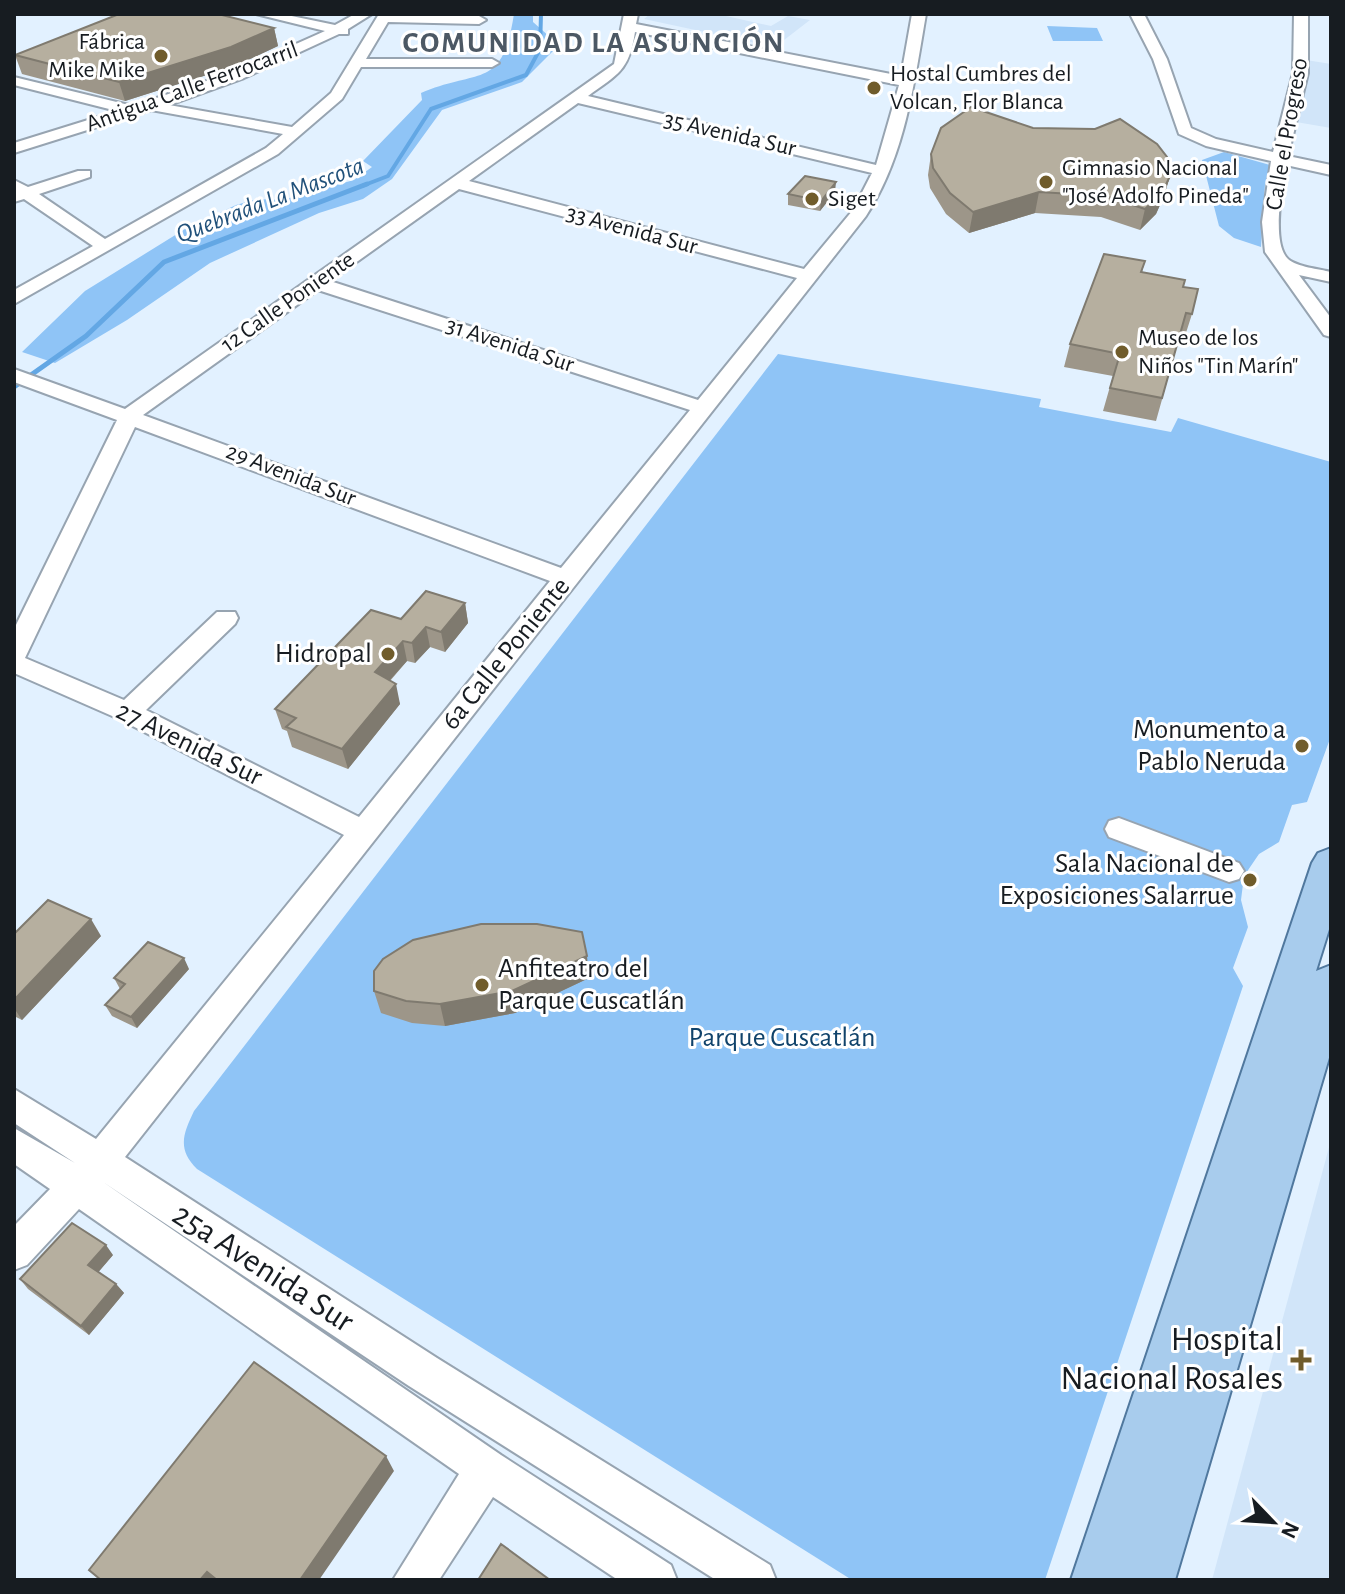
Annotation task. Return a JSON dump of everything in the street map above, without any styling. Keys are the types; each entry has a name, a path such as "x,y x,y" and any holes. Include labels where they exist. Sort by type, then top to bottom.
{"main road":[{"path":"1099,1580 1331,863"},
{"path":"1147,1580 1331,982"}],"street":[{"path":"263,14 372,36"},
{"name":"Antigua Calle Ferrocarril","path":"14,148 274,61 365,14"},
{"name":"6a Calle Poniente","path":"14,1252 87,1173 860,212 883,171 894,143 919,14"},
{"path":"1137,14 1160,59 1184,131 1211,143 1331,170"},
{"name":"Calle el Progreso","path":"1301,14 1303,55 1280,160 1271,238 1283,265 1331,331"},
{"path":"14,298 222,183 296,132 337,96 360,63 385,16 471,18"},
{"path":"630,20 907,82"},
{"name":"12 Calle Poniente","path":"14,655 130,415 577,98 624,60 630,20"},
{"path":"360,63 492,63"},
{"path":"14,81 131,110"},
{"name":"35 Avenida Sur","path":"577,98 883,171"},
{"path":"147,105 296,132"},
{"path":"18,192 84,174"},
{"name":"33 Avenida Sur","path":"456,183 809,276"},
{"path":"18,192 106,247"},
{"path":"1283,265 1331,277"},
{"name":"31 Avenida Sur","path":"316,283 704,408"},
{"name":"29 Avenida Sur","path":"14,375 130,415 567,579"},
{"path":"128,712 226,618"},
{"name":"27 Avenida Sur","path":"14,663 128,712 362,831"},
{"path":"1119,829 1229,871"},
{"name":"25a Avenida Sur","path":"14,1104 87,1173 487,1469 656,1580"},
{"name":"25a Avenida Sur","path":"14,1144 87,1173 515,1428 755,1580"},
{"path":"414,1580 487,1469"}],"shaded area":[{"path":"650,14 717,14 771,26 788,16 810,20 775,47 644,19"},
{"path":"1306,60 1331,64 1331,128 1296,122"},
{"name":"Hospital Nacional Rosales","path":"1331,1140 1331,1580 1212,1580"}],"green space":[{"path":"514,14 533,14 533,22 559,45 522,82 442,110 392,179 363,199 319,213 210,263 127,320 55,363 22,352 85,291 185,229 236,205 257,199 282,200 354,180 372,167 363,161 422,100 421,93 485,73 495,66 503,55"},
{"path":"1047,26 1097,28 1103,41 1053,41"},
{"path":"1224,152 1270,165 1265,184 1261,247 1234,238 1219,226 1202,160"},
{"name":"Parque Cuscatlán","path":"778,354 1041,399 1039,407 1171,432 1178,418 1331,462 1331,736 1307,802 1292,805 1279,842 1259,854 1244,876 1241,900 1248,927 1233,968 1243,986 1045,1580 852,1580 197,1169 184,1148 185,1134 194,1111"}],"building":[{"path":"119,14 218,14 274,28 231,47 119,82 15,55"},
{"name":"Gimnasio Nacional \"José Adolfo Pineda\"","path":"971,107 1033,128 1095,129 1120,119 1157,144 1167,157 1170,176 1162,193 1145,209 1106,196 1039,192 973,212 950,193 933,168 931,154 941,128"},
{"path":"805,176 836,182 821,201 788,194"},
{"name":"Museo de los Niños \"Tin Marín\"","path":"1104,254 1145,261 1141,272 1185,280 1183,287 1198,289 1192,314 1186,313 1162,398 1110,388 1120,354 1070,344"},
{"path":"426,591 465,603 441,632 426,627 412,643 403,641 375,672 396,684 342,749 286,727 296,718 275,709 371,610 401,619"},
{"path":"48,900 91,919 14,1000 14,934"},
{"path":"481,924 537,924 582,932 587,956 512,991 440,1004 406,1001 374,991 374,971 383,959 413,940"},
{"path":"148,942 184,958 131,1017 105,1005 125,984 114,978"},
{"path":"72,1223 106,1245 88,1265 116,1284 81,1326 20,1279"},
{"path":"254,1362 386,1456 300,1580 217,1580 207,1572 200,1580 101,1580 89,1570"},
{"path":"501,1544 550,1580 478,1580"}],"waterway":[{"name":"Quebrada La Mascota","path":"362,186 388,176 431,109 526,75 540,49 541,14"},
{"name":"Quebrada La Mascota","path":"14,387 86,336 164,262 367,184"}],"place":[{"name":"Fábrica Mike Mike","path":"161,56"},
{"name":"Hostal Cumbres del Volcan, Flor Blanca","path":"874,88"},
{"name":"Gimnasio Nacional \"José Adolfo Pineda\"","path":"1046,182"},
{"name":"Siget","path":"812,199"},
{"name":"Museo de los Niños \"Tin Marín\"","path":"1122,352"},
{"name":"Hidropal","path":"388,654"},
{"name":"Monumento a Pablo Neruda","path":"1302,746"},
{"name":"Sala Nacional de Exposiciones Salarrue","path":"1250,880"},
{"name":"Anfiteatro del Parque Cuscatlán","path":"482,985"},
{"name":"Hospital Nacional Rosales","path":"1301,1360"}],"district":[{"name":"COMUNIDAD LA ASUNCIÓN","path":"594,43"}]}
